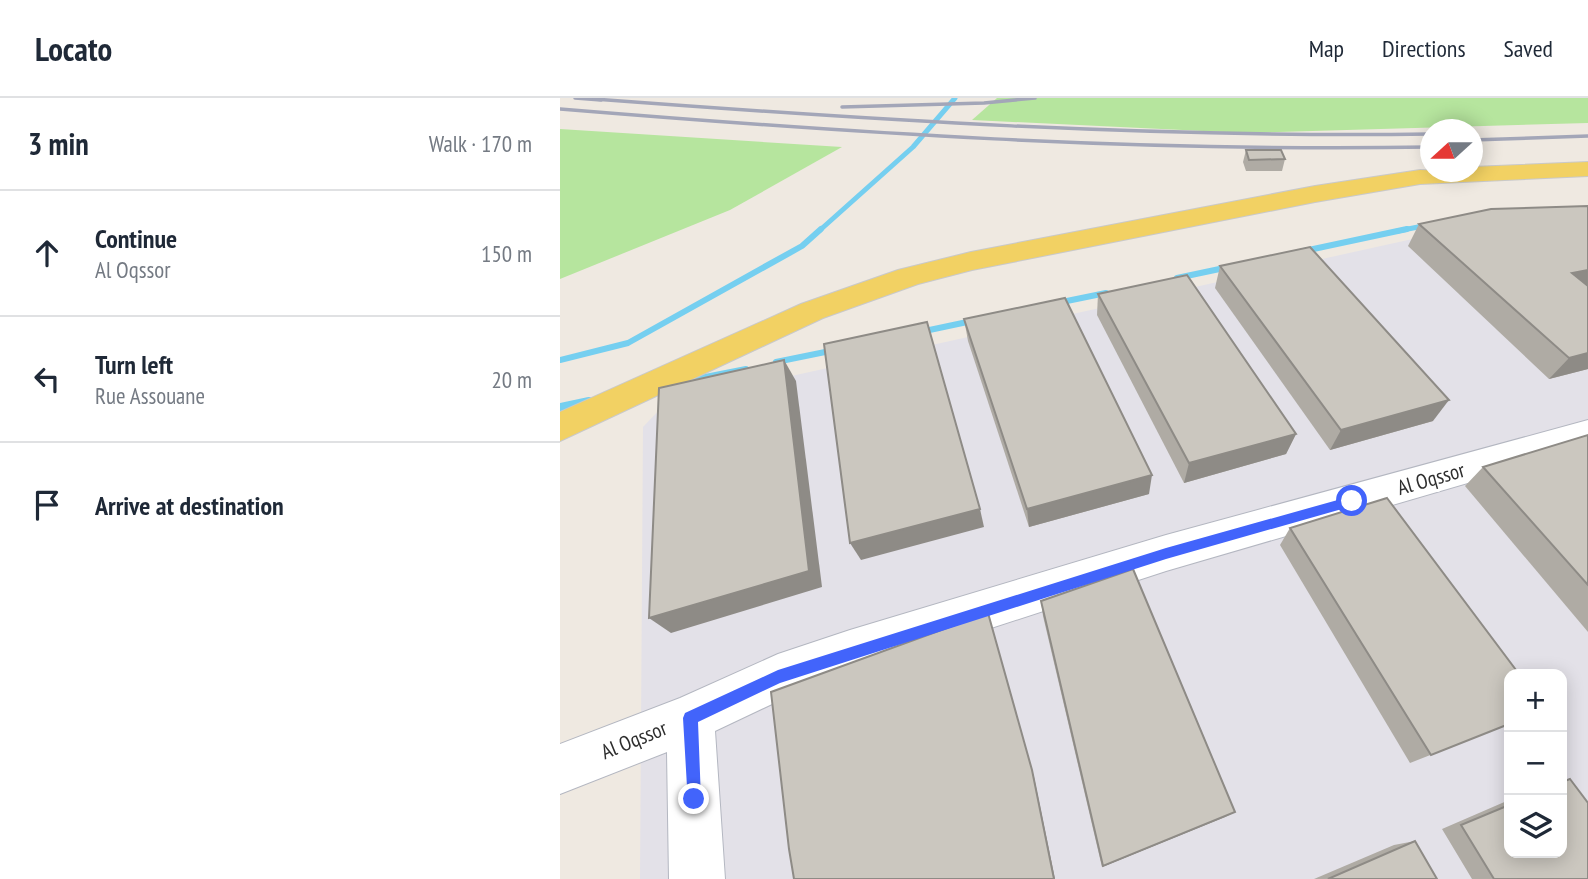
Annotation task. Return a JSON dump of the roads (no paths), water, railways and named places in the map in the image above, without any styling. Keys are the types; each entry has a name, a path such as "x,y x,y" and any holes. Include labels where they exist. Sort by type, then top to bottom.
{"main road":[{"path":"560,427 813,311 908,277 971,261 1315,194 1457,174 1588,169"}],"street":[{"name":"Al Oqssor","path":"560,769 690,718 778,677 863,648 1166,553 1588,434"},
{"path":"690,718 697,879"}],"waterway":[{"path":"819,231 913,147 955,98"},
{"path":"1398,231 1428,225"},
{"path":"560,360 628,343 802,246 821,229"},
{"path":"1304,251 1407,229"},
{"path":"1177,278 1229,267"},
{"path":"1057,303 1106,293"},
{"path":"920,332 972,321"},
{"path":"776,362 835,350"},
{"path":"680,382 746,369"},
{"path":"560,407 589,401"}],"railway":[{"path":"575,98 601,100"},
{"path":"842,107 984,103 1035,98"},
{"path":"594,99 1012,126 1220,133 1420,134"},
{"path":"560,109 777,126 1103,144 1420,147"},
{"path":"1483,140 1588,136"}]}
